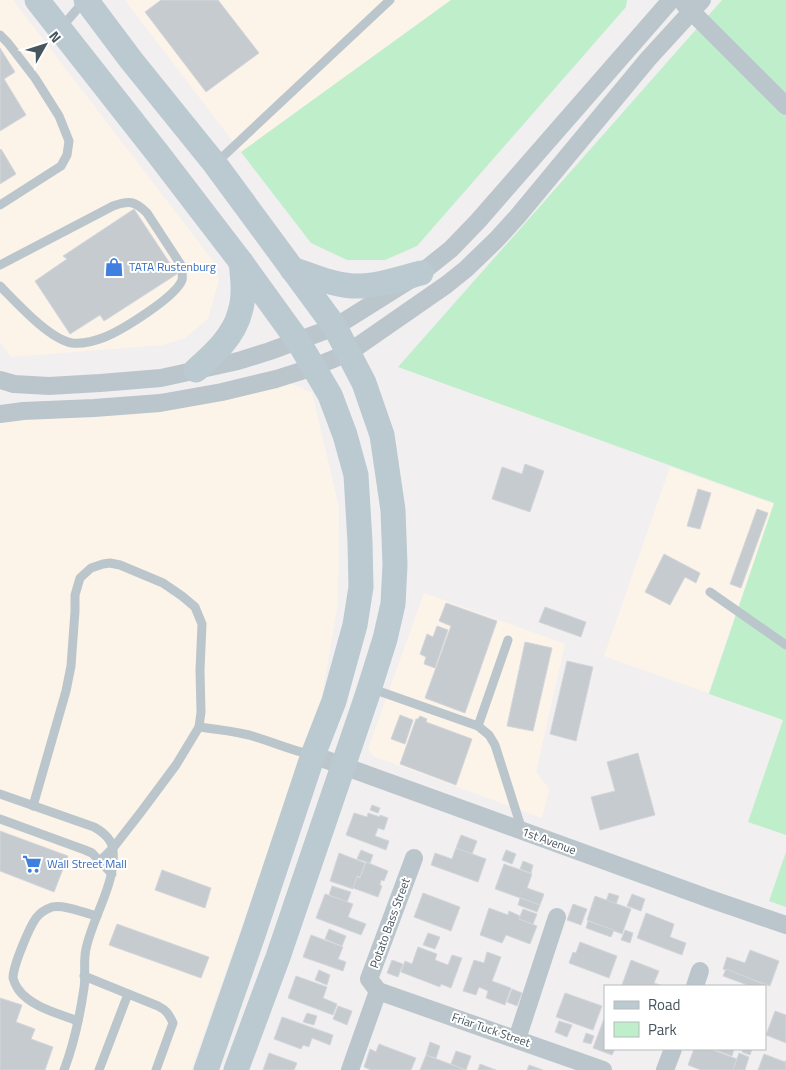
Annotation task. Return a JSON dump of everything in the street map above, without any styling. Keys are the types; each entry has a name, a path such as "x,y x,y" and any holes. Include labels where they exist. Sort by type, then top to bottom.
{"street":[{"path":"86,0 131,60 215,164 335,327 364,382 382,435 393,510 395,565 393,604 385,639 278,957 236,1070"},
{"path":"0,380 14,384 49,386 161,378 238,361 298,342 335,327 421,273 451,249 478,221 671,0"},
{"path":"41,1 60,29 241,262 298,342 330,395 345,435 356,475 360,542 360,587 355,625 334,701 313,755 206,1070"},
{"path":"0,414 160,403 222,392 276,379 314,367 348,353 446,285 496,240 648,59 691,4 786,106"},
{"path":"196,370 218,351 235,324 240,312 243,284 241,262"},
{"path":"292,269 324,280 354,286 376,284 421,273"},
{"name":"1st Avenue","path":"313,755 786,925"},
{"name":"Potato Bass Street","path":"378,991 369,979 414,858"},
{"path":"517,1039 557,917"},
{"path":"350,1070 378,991"},
{"name":"Friar Tuck Street","path":"378,991 603,1070"},
{"path":"665,1070 673,1050"}],"lane":[{"path":"60,29 86,0"},
{"path":"215,164 390,0"},
{"path":"0,35 35,78 59,116 70,141 67,155 61,166 0,205"},
{"path":"0,264 105,209 123,202 131,202 141,206 147,213 181,265 182,273 182,280 175,290 154,307 120,330 85,343 71,343 59,339 48,332 0,286"},
{"path":"33,806 66,691 70,666 75,595 80,578 91,568 110,563 120,565 163,583 195,607 202,624 201,712 199,727 176,765 113,848 100,861"},
{"path":"710,592 786,645"},
{"path":"478,726 508,640"},
{"path":"370,688 478,726 489,735 495,746 522,831"},
{"path":"199,727 250,735 313,755"},
{"path":"0,794 94,827 104,834 113,848 112,874 86,951 84,986 78,1021 64,1070"},
{"path":"0,820 92,853 112,874"},
{"path":"78,1021 46,1009 25,997 16,987 13,978 16,964 29,930 43,911 53,907 64,907 97,916"},
{"path":"84,976 164,1009 169,1015 173,1023 156,1070"},
{"path":"99,1070 128,994"}],"shaded area":[{"path":"0,0 13,0 214,262 219,280 208,319 185,338 162,345 11,357 0,342"},
{"path":"125,0 451,0 241,152"},
{"path":"286,381 312,393 339,507 338,603 321,702 191,1070 0,1070 0,419"},
{"path":"670,467 774,504 708,693 604,656"},
{"path":"424,593 565,644 536,772 549,789 542,818 373,756 368,749"}],"green space":[{"path":"451,0 627,0 626,7 417,246 385,260 347,260 311,243 241,152"},
{"path":"722,0 786,0 786,835 748,822 783,720 709,694 774,503 398,367"},
{"path":"786,852 786,907 769,901"}],"building":[{"path":"161,0 218,0 259,53 206,92 145,12"},
{"path":"0,48 15,72 4,79 26,115 0,131"},
{"path":"0,150 16,174 0,184"},
{"name":"TATA Rustenburg","path":"134,209 177,274 104,321 100,315 70,334 35,281 67,259 63,256"},
{"path":"525,464 544,471 530,512 492,499 502,467 522,474"},
{"path":"698,489 711,493 700,529 687,526"},
{"path":"757,509 768,513 741,588 730,584"},
{"path":"664,554 700,573 696,583 685,577 670,605 645,592"},
{"path":"446,603 497,621 465,713 425,698 451,626 439,621"},
{"path":"545,607 586,622 581,637 539,622"},
{"path":"437,626 448,630 435,668 424,664 426,657 420,654 427,634 433,637"},
{"path":"525,642 552,648 533,731 507,726"},
{"path":"567,661 593,667 576,741 550,734"},
{"path":"400,715 413,720 405,744 391,739"},
{"path":"420,716 427,719 426,722 472,739 456,785 400,764 416,719"},
{"path":"638,753 655,815 600,830 591,797 615,791 607,762"},
{"path":"372,805 380,808 378,813 370,810"},
{"path":"354,813 367,817 368,813 388,818 384,830 378,828 375,836 389,841 386,850 346,835"},
{"name":"Wall Street Mall","path":"0,831 68,856 54,892 0,871"},
{"path":"461,835 477,841 472,854 456,848"},
{"path":"456,848 486,859 478,882 431,865 435,853 452,859"},
{"path":"361,850 373,855 370,863 357,859"},
{"path":"506,850 516,854 512,864 502,860"},
{"path":"339,853 365,863 360,877 357,876 353,889 330,881"},
{"path":"523,861 533,865 531,873 520,869"},
{"path":"366,862 388,871 384,881 381,880 380,885 382,886 378,897 353,888 357,877 360,878"},
{"path":"504,864 532,874 527,888 544,894 540,905 495,889"},
{"path":"162,870 211,888 205,908 155,890"},
{"path":"332,886 351,892 347,902 329,895"},
{"path":"423,893 460,907 451,931 414,917"},
{"path":"609,893 619,896 616,904 606,901"},
{"path":"325,894 353,904 348,917 366,924 361,935 316,918"},
{"path":"632,894 645,899 641,911 627,906"},
{"path":"595,896 631,909 622,934 587,920"},
{"path":"520,898 540,905 537,912 518,905"},
{"path":"573,904 587,909 581,925 567,920"},
{"path":"489,908 508,915 509,911 520,916 519,919 537,926 530,944 506,935 502,943 480,935"},
{"path":"523,909 537,914 533,924 519,919"},
{"path":"646,913 674,924 670,937 686,943 682,955 637,938"},
{"path":"588,921 614,930 611,937 586,928"},
{"path":"117,924 209,957 201,978 109,945"},
{"path":"329,929 346,936 342,946 325,939"},
{"path":"625,930 633,933 630,943 621,940"},
{"path":"428,933 440,937 435,949 423,945"},
{"path":"311,935 343,947 338,959 346,962 343,971 303,957"},
{"path":"580,942 617,956 609,978 569,963 573,952 576,953"},
{"path":"418,947 437,954 435,960 448,965 452,955 462,958 451,988 441,984 440,987 401,972 405,961 412,964"},
{"path":"750,950 779,961 770,986 723,969 727,957 745,963"},
{"path":"487,952 501,957 492,981 511,988 505,1005 486,998 488,991 479,987 476,995 463,991 474,960 484,963"},
{"path":"392,960 403,964 398,977 387,973"},
{"path":"631,960 659,971 654,983 660,985 622,985"},
{"path":"726,969 766,985 747,985 723,976"},
{"path":"319,970 330,975 327,985 315,980"},
{"path":"296,976 327,987 323,998 337,1004 333,1015 288,998"},
{"path":"512,989 522,993 517,1006 507,1002"},
{"path":"565,993 602,1006 593,1030 556,1017"},
{"path":"0,998 22,1005 16,1022 35,1029 31,1039 53,1047 45,1070 0,1070"},
{"path":"338,1006 352,1011 347,1025 333,1019"},
{"path":"775,1011 786,1015 786,1043 766,1035"},
{"path":"307,1013 317,1016 314,1025 303,1022"},
{"path":"282,1017 333,1035 330,1045 312,1038 309,1047 303,1045 301,1049 274,1039"},
{"path":"604,1019 604,1050 614,1050 612,1055 593,1048"},
{"path":"559,1021 572,1025 567,1037 555,1032"},
{"path":"586,1033 594,1036 591,1044 583,1042"},
{"path":"430,1042 440,1046 436,1058 426,1055"},
{"path":"379,1044 416,1058 411,1070 371,1070 364,1067 370,1049 376,1052"},
{"path":"694,1050 713,1050 737,1059 733,1070 701,1070 688,1065"},
{"path":"716,1050 734,1050 732,1056"},
{"path":"743,1050 752,1050 750,1055 742,1052"},
{"path":"456,1051 471,1056 466,1070 451,1064"},
{"path":"269,1053 297,1063 294,1070 263,1070"},
{"path":"739,1053 749,1057 745,1070 733,1070"},
{"path":"764,1054 785,1062 786,1060 786,1070 758,1070"},
{"path":"426,1055 466,1070 420,1070"},
{"path":"480,1064 496,1070 478,1070"},
{"path":"529,1065 543,1070 527,1070"}],"place":[{"name":"TATA Rustenburg","path":"114,267"},
{"name":"Wall Street Mall","path":"32,864"}]}
